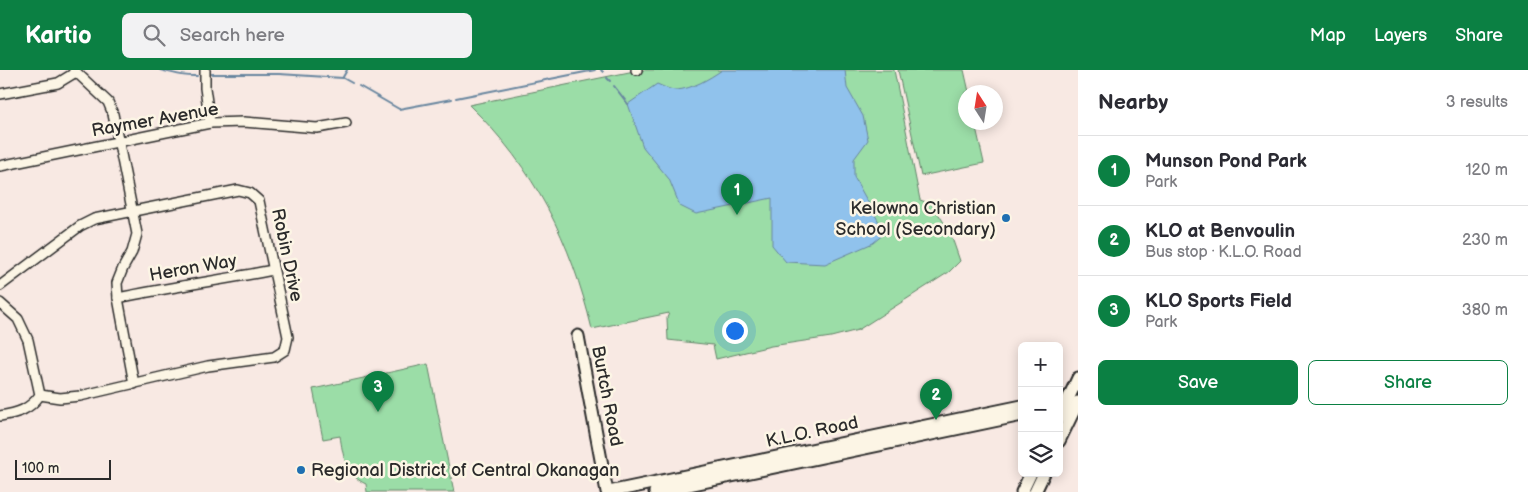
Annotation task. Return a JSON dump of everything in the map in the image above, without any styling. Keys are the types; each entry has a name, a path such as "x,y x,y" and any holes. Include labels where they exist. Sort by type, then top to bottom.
{"main road":[{"name":"Burtch Road","path":"578,336 608,492"},
{"path":"1062,432 1078,378"},
{"path":"1063,412 1071,401"},
{"name":"K.L.O. Road","path":"608,492 1018,414"},
{"name":"K.L.O. Road","path":"655,492 1018,414"},
{"path":"1022,492 1029,477"},
{"path":"1035,492 1042,477"}],"street":[{"path":"205,70 205,88 210,123"},
{"path":"0,94 58,83 75,71 108,102 113,114 134,211 137,234 132,252 117,282 118,298 134,384"},
{"name":"Raymer Avenue","path":"0,166 210,123 244,122 317,128 346,124"},
{"name":"Robin Drive","path":"0,286 80,226 94,219 238,190 250,193 259,201 288,337 285,350 274,357 208,366 134,384 60,398 40,395"},
{"name":"Heron Way","path":"118,298 168,287 209,282 274,270"},
{"path":"0,303 18,319 28,340 40,395 33,405 18,412 0,416"}],"green space":[{"path":"639,70 894,70 920,200 932,204 950,232 960,261 949,272 858,330 831,337 771,346 716,359 713,345 668,340 667,318 669,313 592,329 573,266 547,208 513,154 469,105"},
{"path":"898,70 964,70 967,85 958,85 958,130 977,130 984,163 921,176"},
{"path":"428,364 454,492 367,492 366,484 349,470 346,464 340,436 323,439 313,389"}],"water":[{"path":"722,70 845,70 847,88 863,116 868,140 854,159 854,177 885,233 873,243 825,264 786,262 772,245 772,198 696,214 680,206 669,179 643,147 628,104 657,84 676,90 688,88 712,77"}],"waterway":[{"path":"160,70 197,76"},
{"path":"343,77 347,70"},
{"path":"456,98 595,70"},
{"path":"212,74 279,74 343,78 352,83"},
{"path":"607,78 610,81"},
{"path":"359,86 399,109 452,99"},
{"path":"614,86 628,104"}],"place":[{"name":"Munson Pond Park","path":"737,215"},
{"name":"Kelowna Christian School (Secondary)","path":"1006,218"},
{"name":"KLO Sports Field","path":"378,412"},
{"name":"KLO at Benvoulin","path":"936,420"},
{"name":"Regional District of Central Okanagan","path":"301,470"}]}
